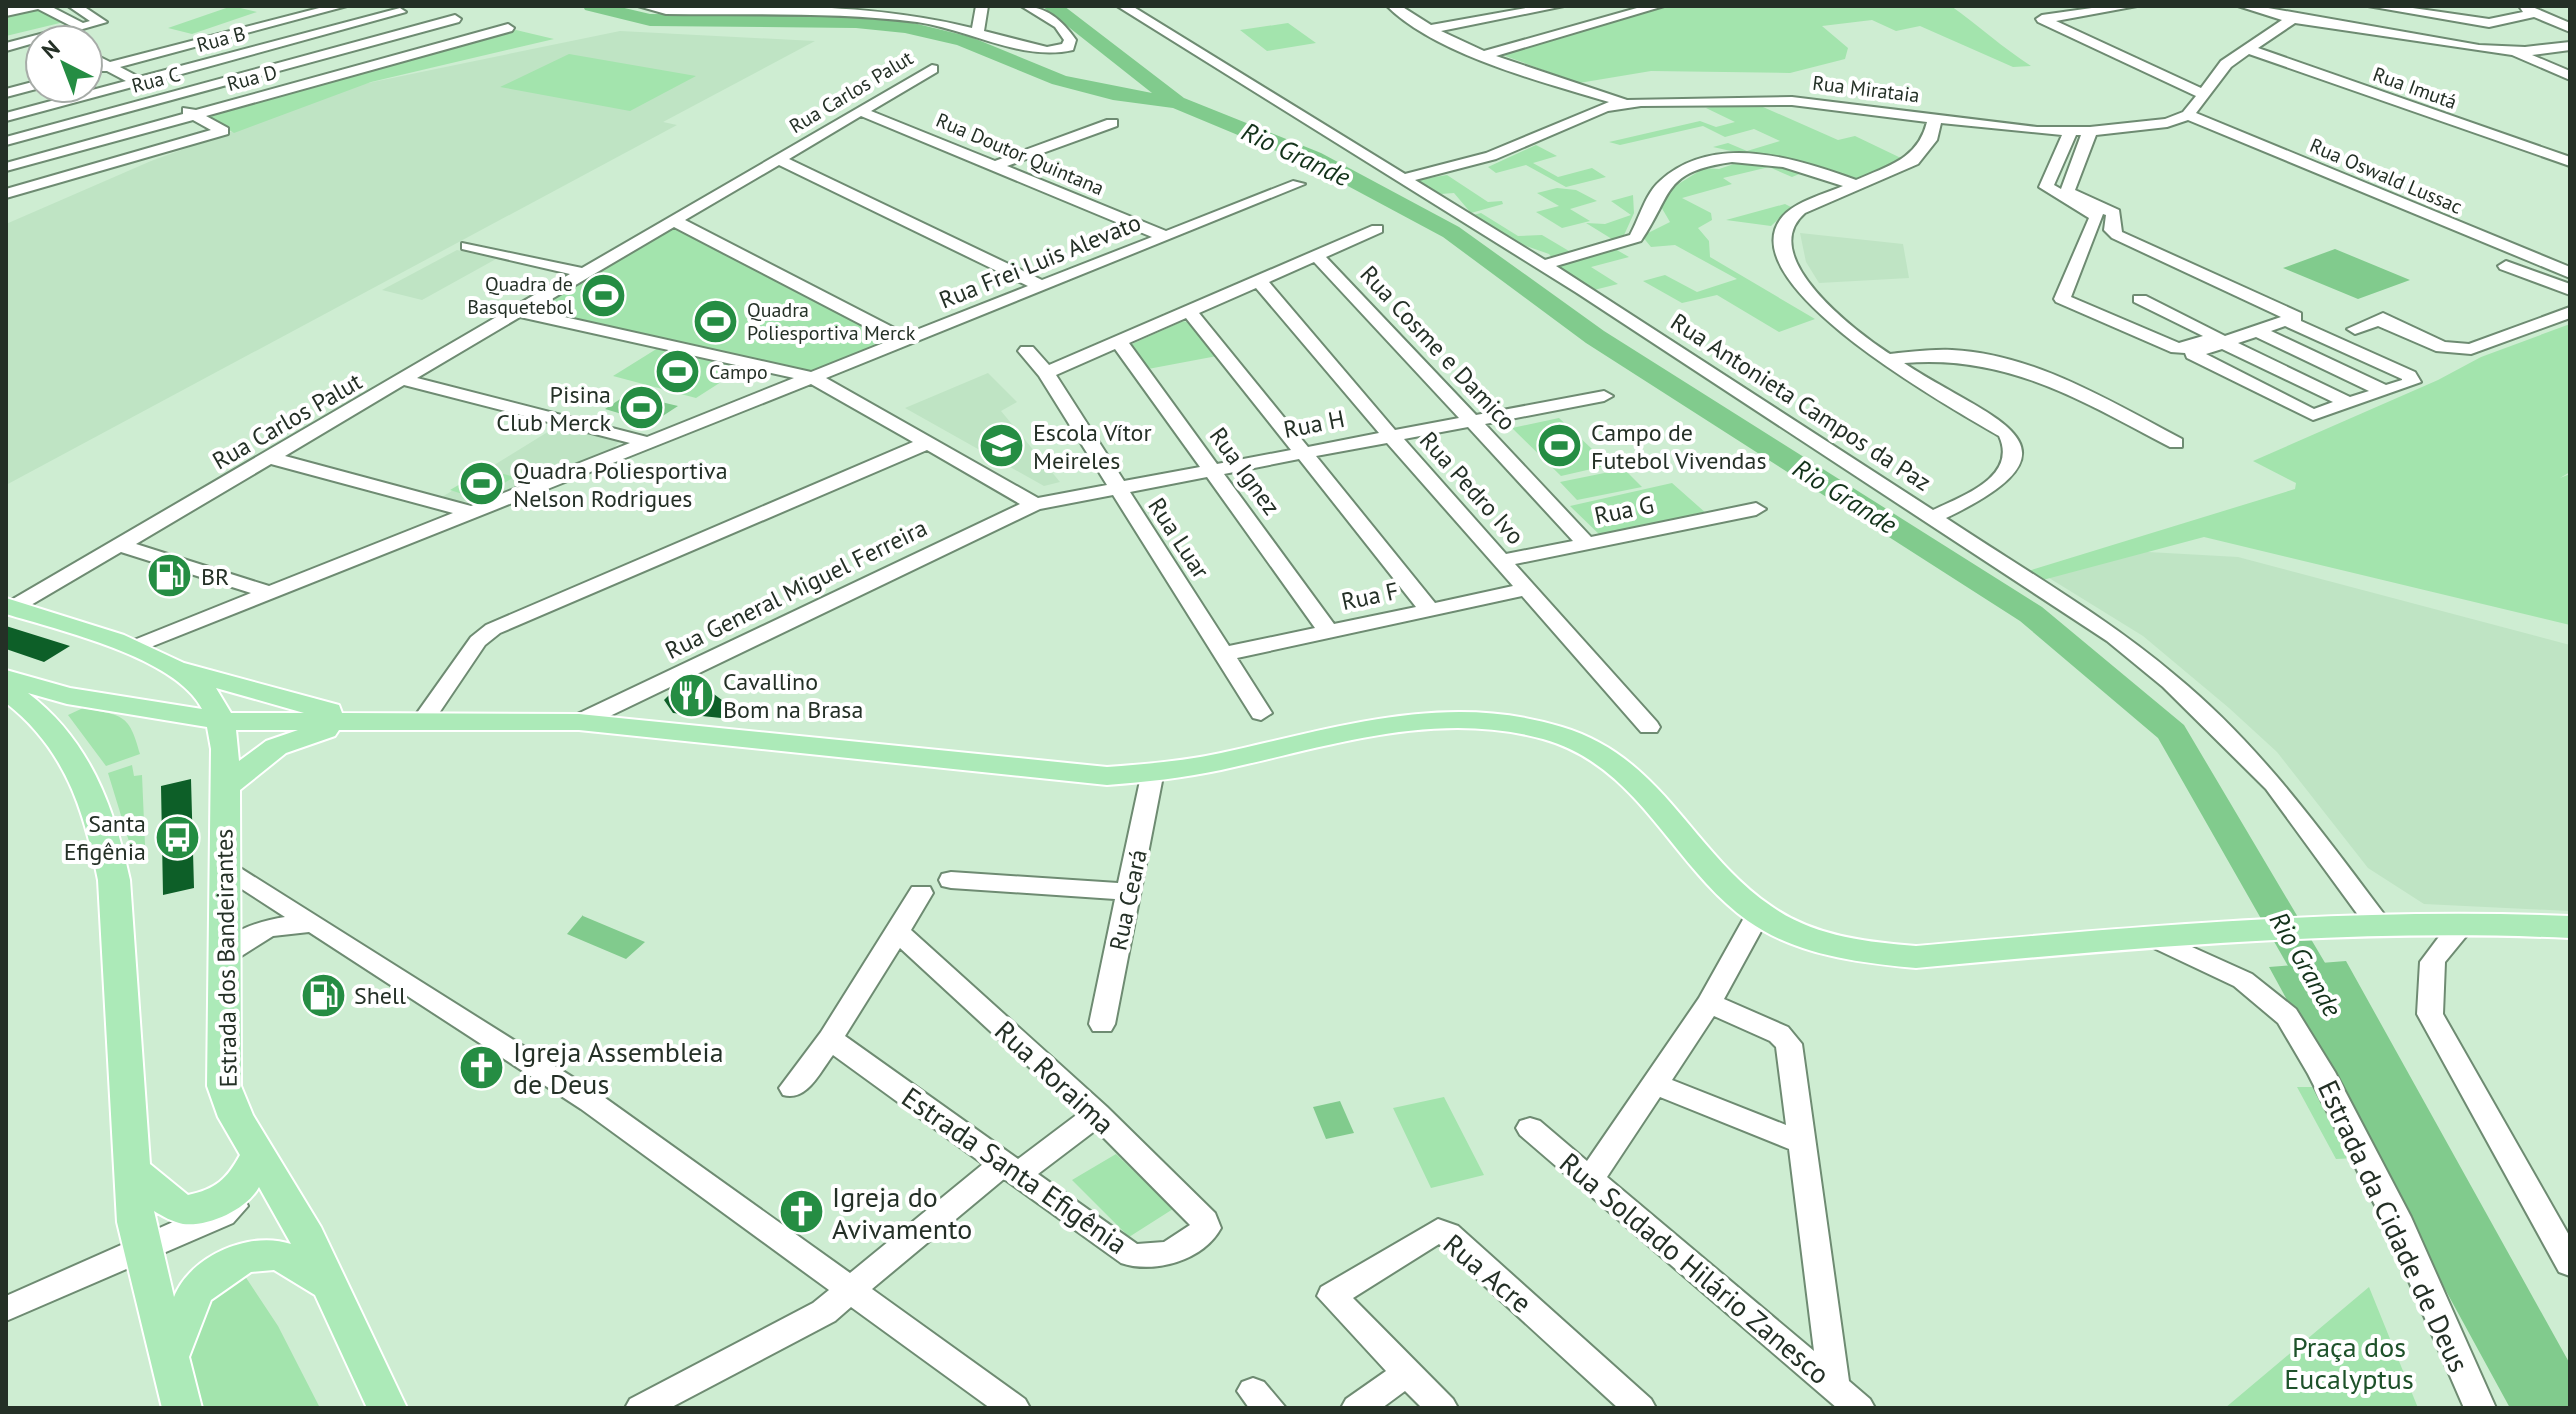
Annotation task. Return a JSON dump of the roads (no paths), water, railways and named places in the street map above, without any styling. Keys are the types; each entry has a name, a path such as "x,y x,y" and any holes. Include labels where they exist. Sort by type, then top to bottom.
{"main road":[{"name":"Estrada dos Bandeirantes","path":"9,607 131,648 175,668 208,695 221,721 225,749 226,867 224,1086 236,1117 332,1287 387,1408"},
{"path":"175,668 365,721"},
{"path":"6,678 67,696 221,721 579,722 1093,775 1152,776 1417,721 1487,719 1535,727 1589,747 1628,770 1656,797 1713,867 1759,913 1828,942 1877,954 1916,957 2233,930 2465,923 2570,927"},
{"path":"6,690 42,716 72,752 91,792 107,842 114,880 141,1251 182,1408"},
{"path":"223,788 260,756 284,743 365,721"},
{"path":"133,1170 168,1202 185,1210 218,1203 240,1188 264,1163"},
{"path":"170,1356 195,1291 213,1275 245,1257 280,1255 332,1287"}],"street":[{"path":"6,12 35,6"},
{"path":"41,6 76,24"},
{"path":"74,6 101,20 94,24"},
{"path":"104,68 341,6"},
{"path":"357,6 467,20"},
{"path":"644,6 666,10 858,10 921,19 1052,52 1068,47 1068,35 1059,24 1027,6"},
{"path":"978,32 982,6"},
{"name":"Rua Antonieta Campos da Paz","path":"1123,6 1544,265 2114,637 2171,682 2274,784 2371,925"},
{"path":"1393,6 1425,30 1482,56 1627,103"},
{"path":"1425,30 1558,6"},
{"path":"1482,56 1658,6"},
{"path":"2131,6 2042,19 2203,94"},
{"path":"2244,6 2292,19 2516,52 2570,46"},
{"path":"2374,6 2489,23 2534,13"},
{"path":"2490,6 2534,13"},
{"path":"2519,6 2570,28"},
{"name":"Rua B","path":"6,117 400,12"},
{"path":"2188,115 2215,76 2247,49 2292,19"},
{"name":"Rua D","path":"6,167 508,28 467,20"},
{"name":"Rua C","path":"6,141 467,20"},
{"name":"Rua Imutá","path":"2247,49 2570,162"},
{"path":"2516,52 2529,61 2570,76"},
{"path":"6,194 223,131 104,63"},
{"name":"Rua Carlos Palut","path":"9,607 122,546 932,69"},
{"name":"Rua Mirataia","path":"1405,178 1491,156 1589,112 1627,103 1792,101 2070,132 2145,127 2188,115"},
{"name":"Rua Doutor Quintana","path":"860,111 1164,236"},
{"name":"Rua Oswald Lussac","path":"2188,115 2570,273"},
{"path":"1931,518 2001,479 2014,462 2014,444 2007,433 1887,359 1823,309 1797,279 1783,247 1788,220 1829,195 1913,161 1930,140 1935,118"},
{"path":"995,166 1112,123"},
{"path":"2090,131 2067,192 2114,213 2112,230 2117,235 2290,312 2295,317 2193,354 2308,413 2318,415 2413,380 2288,321"},
{"path":"2070,132 2046,187 2097,216 2062,299 2177,348 2190,348 2217,336 2140,299"},
{"path":"1544,265 1636,238 1652,203 1668,182 1712,162 1743,158 1787,162 1854,185"},
{"path":"779,159 1042,286"},
{"name":"Rua Frei Luis Alevato","path":"131,648 1298,184"},
{"path":"675,221 907,341"},
{"path":"1046,373 1377,229"},
{"path":"468,246 584,273"},
{"name":"Rua Cosme e Damico","path":"1317,256 1588,545"},
{"path":"2506,266 2570,290"},
{"name":"Rua Pedro Ivo","path":"1259,281 1389,434 1649,727"},
{"path":"1189,311 1430,610"},
{"path":"520,312 812,377 1035,504"},
{"path":"2355,329 2379,325 2398,328 2442,347 2471,349 2570,312"},
{"path":"2258,331 2384,391"},
{"name":"Rua Ignez","path":"1119,342 1328,631"},
{"path":"2224,343 2350,404"},
{"name":"Rua Luar","path":"1027,351 1046,373 1115,487 1261,713"},
{"path":"1887,359 1956,355 2005,367 2077,392 2176,443"},
{"path":"404,380 650,443"},
{"name":"Rua H","path":"1035,504 1299,451 1604,396"},
{"path":"423,720 470,651 493,629 927,443"},
{"path":"271,458 474,513"},
{"name":"Rua General Miguel Ferreira","path":"579,722 1035,504"},
{"name":"Rua G","path":"1502,561 1756,509"},
{"path":"122,546 271,593"},
{"name":"Rua F","path":"1224,654 1527,589"},
{"name":"Rua Ceará","path":"1102,1024 1152,776"},
{"path":"226,867 310,924 591,1102 1014,1408"},
{"path":"951,880 1130,892"},
{"path":"793,1088 830,1039 921,893"},
{"path":"1591,1178 1709,1003 1759,913"},
{"path":"2465,923 2439,950 2428,968 2430,1014 2570,1264"},
{"path":"226,954 240,941 267,928 310,924"},
{"name":"Rua Roraima","path":"897,931 1097,1114 1205,1221 1206,1228"},
{"name":"Estrada da Cidade de Deus","path":"2152,937 2243,980 2287,1016 2321,1072 2396,1217 2480,1408"},
{"path":"1709,1003 1779,1034 1789,1044 1834,1385"},
{"name":"Estrada Santa Efigênia","path":"830,1039 1131,1255 1155,1259 1206,1228"},
{"path":"1655,1084 1803,1143"},
{"path":"641,1408 824,1312 1012,1167 1097,1114"},
{"name":"Rua Soldado Hilário Zanesco","path":"1530,1128 1859,1408"},
{"path":"6,1309 223,1215 264,1163"},
{"name":"Rua Acre","path":"1442,1408 1332,1296 1438,1230 1448,1234 1640,1408"},
{"path":"1357,1408 1406,1374"}],"waterway":[{"name":"Rio Grande","path":"592,6 650,20 856,22 905,27 964,41 1059,80 1113,94 1177,102"},
{"path":"1051,6 1177,102"},
{"name":"Rio Grande","path":"1177,102 1313,158 1451,232 1595,337 2031,614 2172,732 2330,1005"}],"place":[{"name":"Quadra de Basquetebol","path":"604,295"},
{"name":"Quadra Poliesportiva Merck","path":"716,322"},
{"name":"Campo","path":"678,372"},
{"name":"Pisina Club Merck","path":"642,408"},
{"name":"Escola Vítor Meireles","path":"1002,446"},
{"name":"Campo de Futebol Vivendas","path":"1560,446"},
{"name":"Quadra Poliesportiva Nelson Rodrigues","path":"482,484"},
{"name":"BR","path":"170,576"},
{"name":"Cavallino Bom na Brasa","path":"692,695"},
{"name":"Santa Efigênia","path":"177,837"},
{"name":"Shell","path":"323,995"},
{"name":"Igreja Assembleia de Deus","path":"482,1067"},
{"name":"Igreja do Avivamento","path":"801,1212"}],"park label":[{"name":"Praça dos Eucalyptus","path":"2349,1362"}]}
